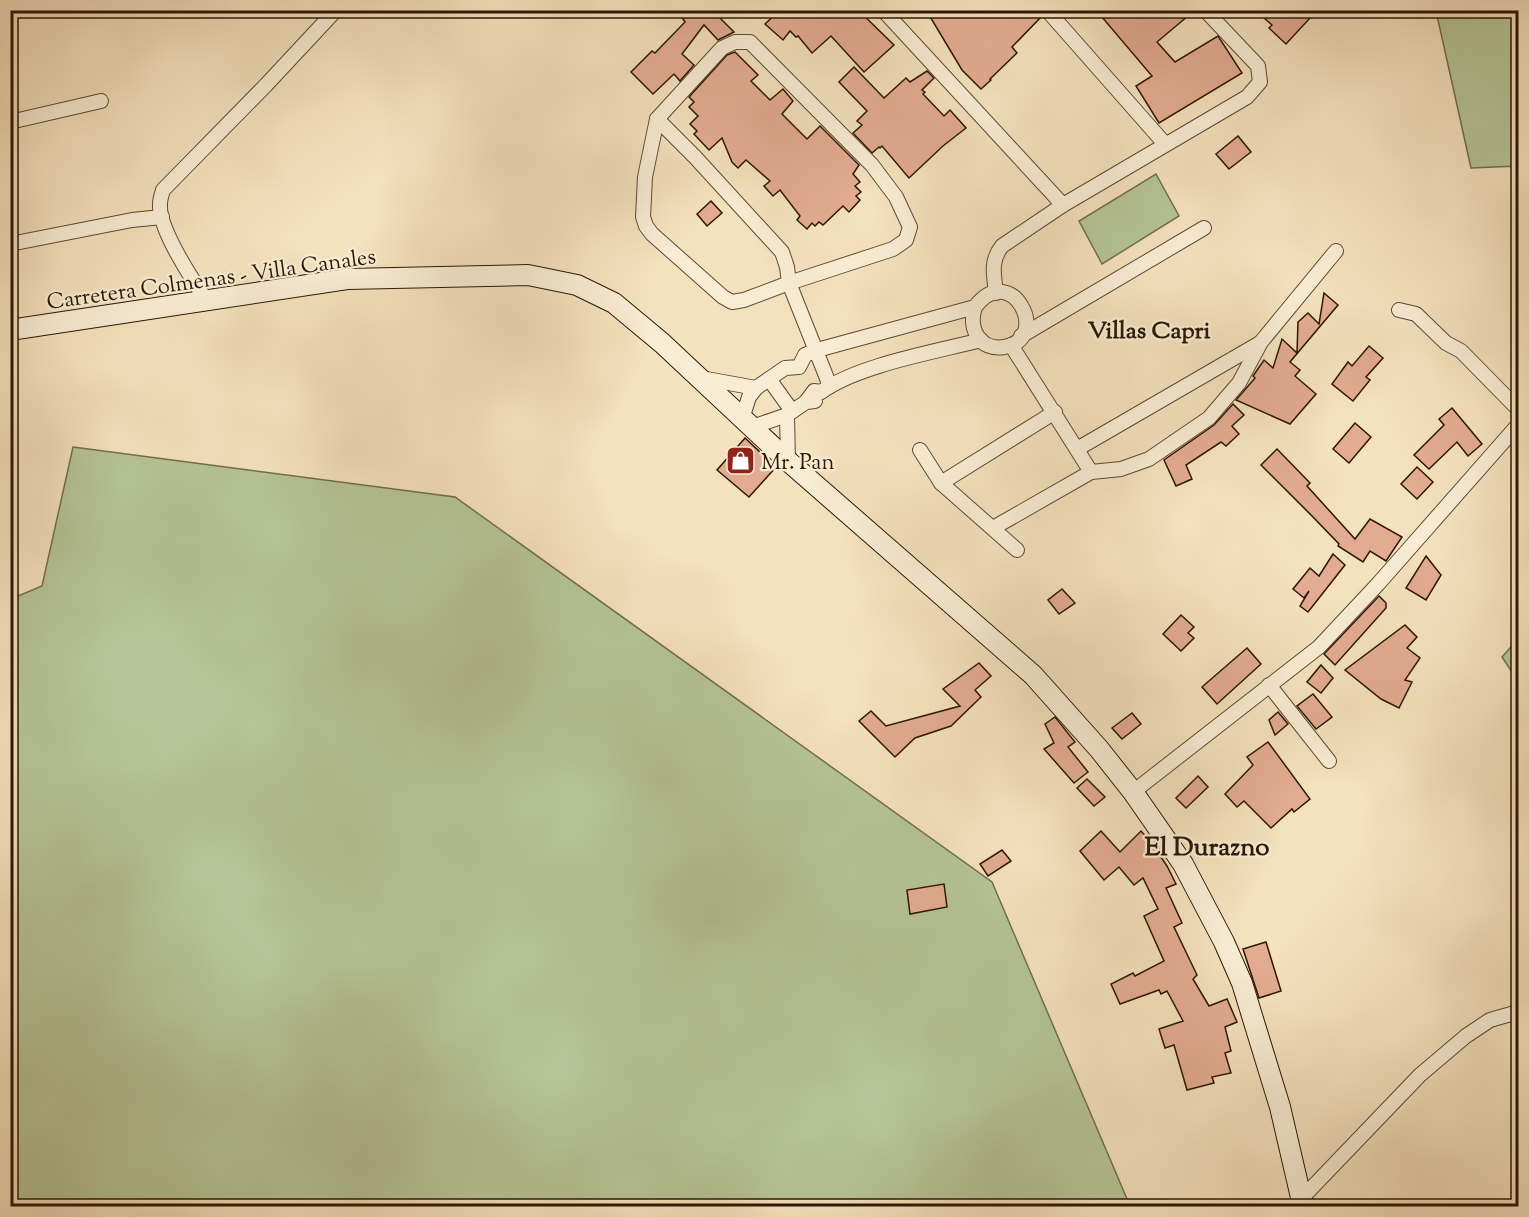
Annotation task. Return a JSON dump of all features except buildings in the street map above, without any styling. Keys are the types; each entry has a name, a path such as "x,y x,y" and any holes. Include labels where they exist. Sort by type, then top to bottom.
{"street":[{"path":"207,301 182,265 162,217 160,205 163,190 336,10"},
{"path":"883,10 1063,206"},
{"path":"1047,10 1165,144"},
{"path":"996,292 993,263 1002,246 1063,206 1247,97 1260,82 1258,66 1211,12"},
{"path":"735,42 750,42 872,165 896,197 910,227 906,240 893,249 744,300 732,302 723,297 652,234 646,226 644,217 645,177 657,119 722,48 735,42"},
{"path":"10,122 101,101"},
{"path":"657,119 782,252 789,283 825,389"},
{"path":"10,244 132,220 162,217"},
{"path":"975,307 972,325 981,340 998,347 1016,340 1204,228"},
{"path":"993,528 1091,472 1121,469 1149,459 1209,418 1239,383 1261,342 1336,251"},
{"name":"Carretera Colmenas - Villa Canales","path":"10,330 347,279 528,275 577,285 602,296 638,323 788,461 1033,675 1099,748 1133,792 1183,864 1242,982 1280,1107 1302,1203"},
{"path":"981,340 873,368 825,389 819,401 806,402 789,413 747,423 749,397 756,388 785,368 799,367 811,352 975,307 988,295 996,292 1013,297 1025,310 1025,328 1016,340"},
{"path":"1399,310 1416,314 1446,343 1461,351 1518,409"},
{"path":"1016,340 1091,472"},
{"path":"1077,449 1261,342"},
{"path":"698,378 756,388"},
{"path":"769,379 789,413 788,461"},
{"path":"941,483 1055,412"},
{"path":"1133,792 1319,647 1518,425"},
{"path":"920,450 941,483 1017,550"},
{"path":"1269,685 1329,761"},
{"path":"1302,1203 1420,1075 1466,1036 1490,1020 1518,1012"}],"green space":[{"path":"1436,11 1518,11 1518,166 1471,168"},
{"path":"1156,174 1179,216 1102,264 1079,221"},
{"path":"73,447 455,497 992,882 1130,1206 11,1206 11,599 42,586"},
{"path":"1518,639 1518,681 1502,657"}],"place":[{"name":"Mr. Pan","path":"740,461"}],"district":[{"name":"Villas Capri","path":"1149,330"},
{"name":"El Durazno","path":"1207,846"}]}
